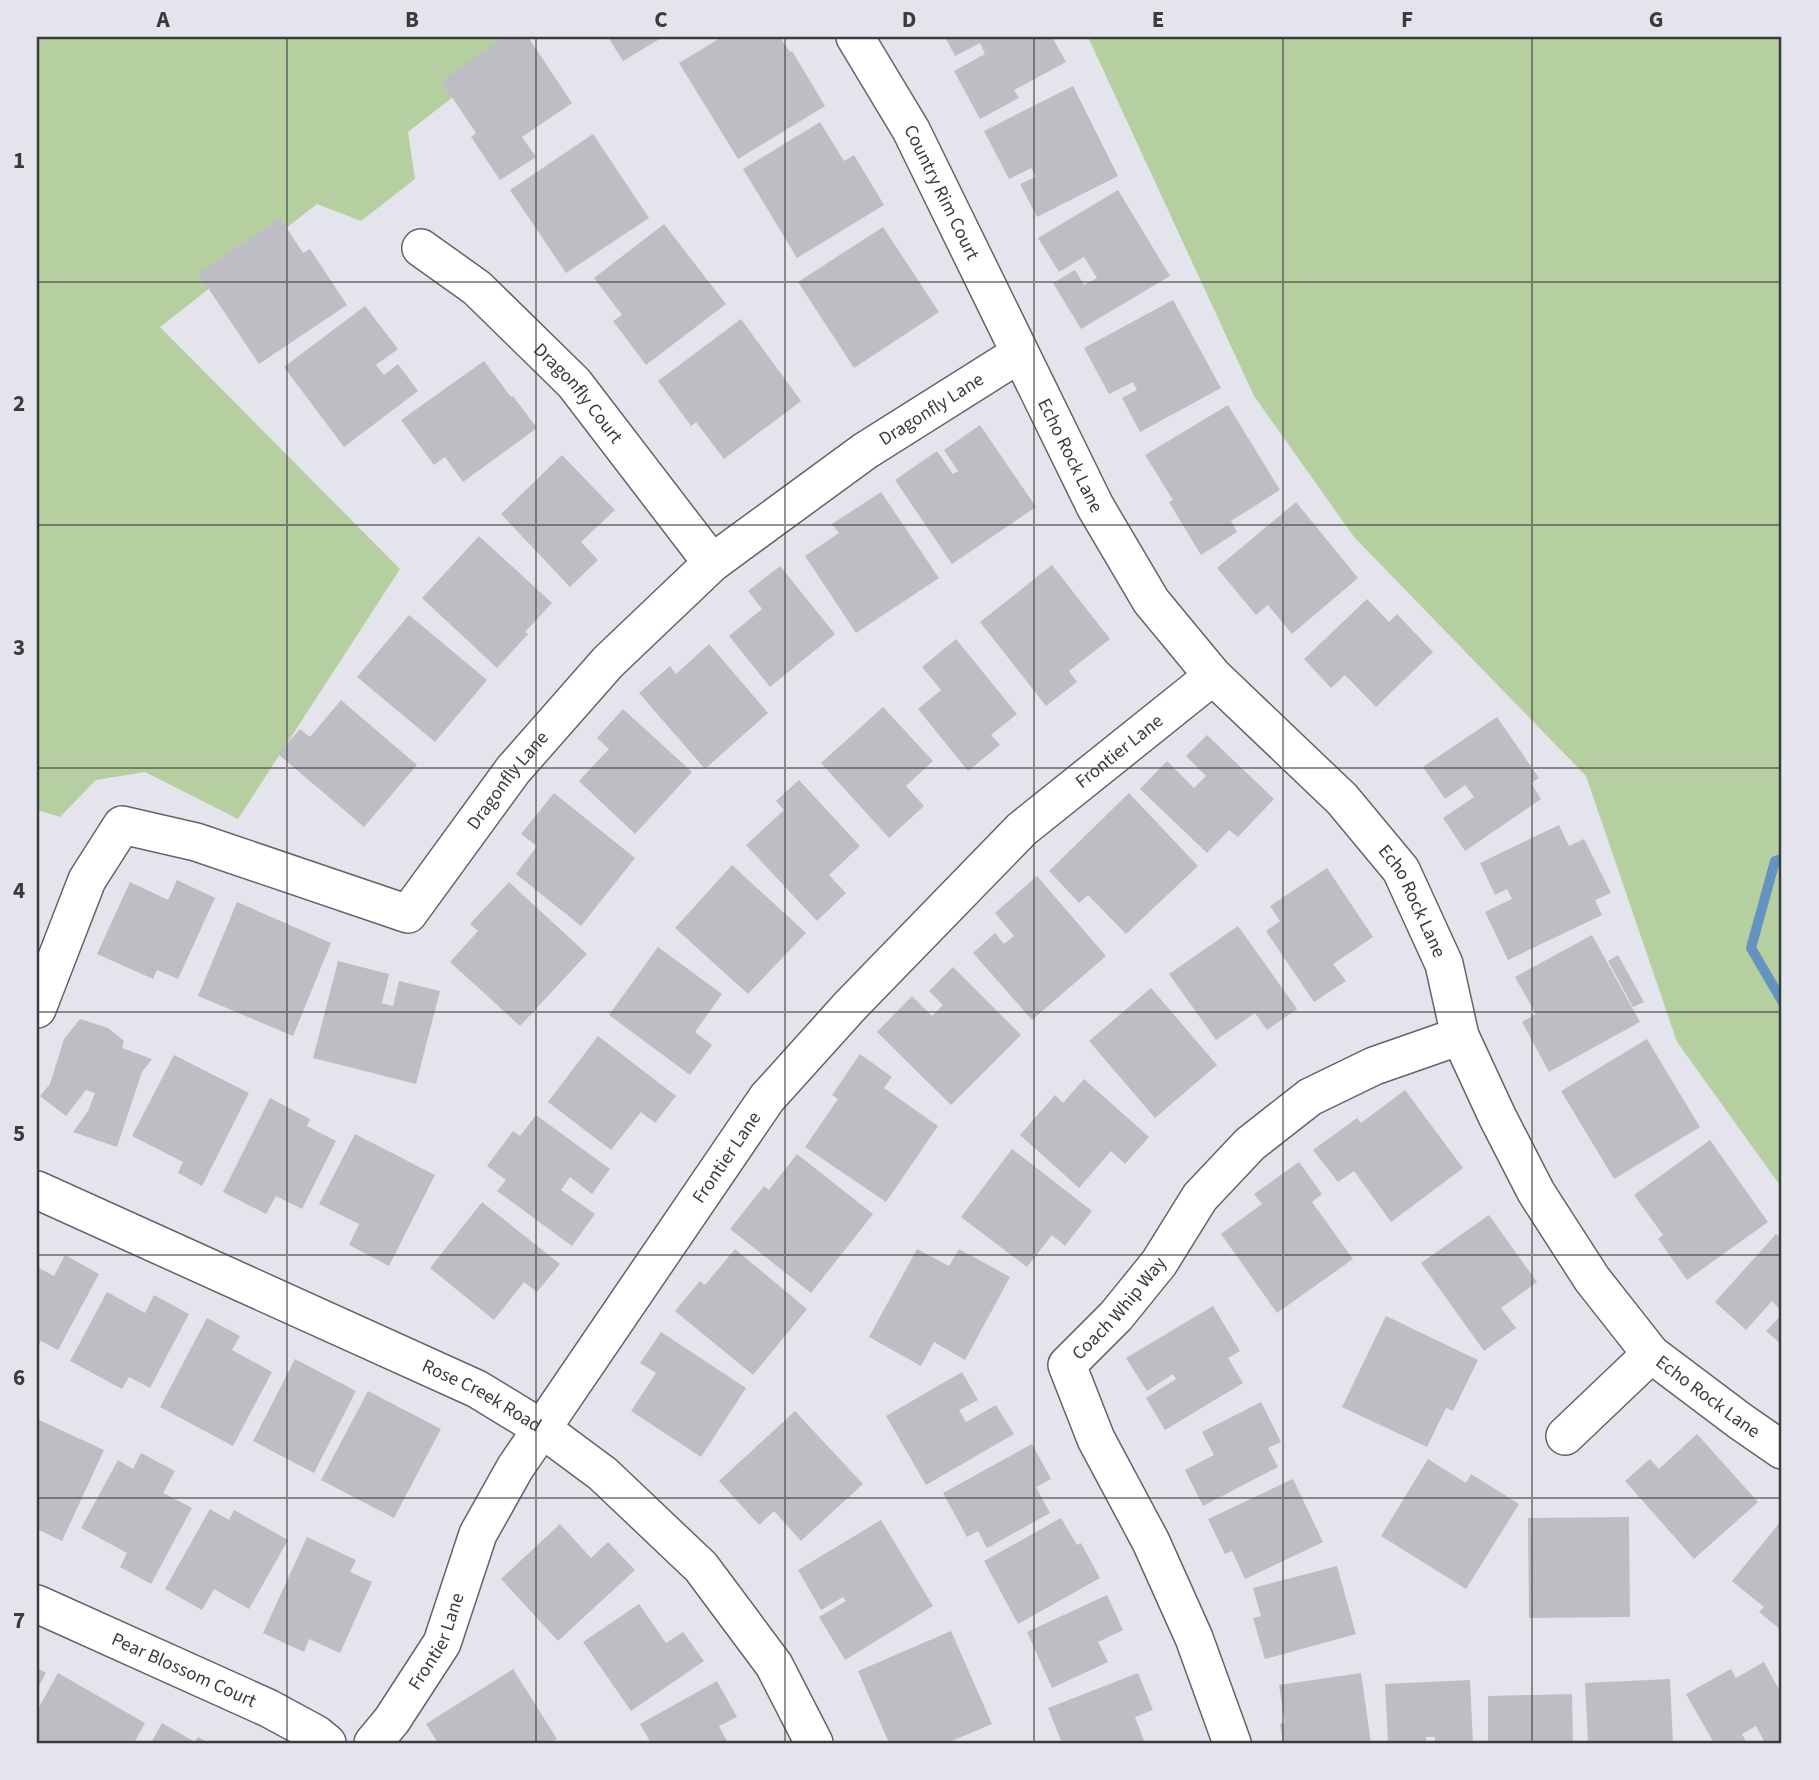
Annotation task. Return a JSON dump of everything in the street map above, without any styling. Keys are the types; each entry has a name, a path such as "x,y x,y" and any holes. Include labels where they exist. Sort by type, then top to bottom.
{"street":[{"name":"Country Rim Court","path":"855,37 911,130 1019,354"},
{"name":"Dragonfly Court","path":"421,248 477,288 574,383 712,563"},
{"name":"Dragonfly Lane","path":"37,1009 87,880 122,825 196,842 408,914 513,771 608,662 712,563 865,451 1019,354"},
{"name":"Echo Rock Lane","path":"1019,354 1095,506 1144,589 1213,676 1342,799 1401,870 1444,964 1460,1036 1497,1116 1536,1192 1592,1279 1651,1354 1782,1450"},
{"name":"Frontier Lane","path":"373,1743 392,1720 442,1643 478,1534 514,1468 776,1088 850,1006 1022,830 1213,676"},
{"name":"Coach Whip Way","path":"1232,1743 1194,1638 1151,1542 1096,1439 1067,1365 1116,1315 1159,1262 1200,1197 1250,1144 1310,1097 1374,1066 1460,1036"},
{"name":"Rose Creek Road","path":"37,1190 477,1389 541,1428 603,1474 701,1567 774,1665 814,1743"},
{"path":"1565,1436 1651,1354"},
{"name":"Pear Blossom Court","path":"37,1604 268,1708 316,1734 327,1743"}],"green space":[{"path":"37,37 530,37 408,132 415,179 361,221 317,204 160,327 400,569 238,819 145,772 96,780 60,817 37,810"},
{"path":"1088,37 1782,37 1782,1188 1677,1042 1586,776 1354,537 1254,396"}],"building":[{"path":"505,37 528,37 572,103 522,137 536,157 500,180 471,137 476,133 441,81"},
{"path":"608,37 663,37 623,61"},
{"path":"722,37 780,37 790,52 792,51 825,106 738,159 679,63"},
{"path":"945,37 1052,37 1066,62 1014,90 1019,98 980,119 954,71 985,54 980,43 955,56"},
{"path":"1073,86 1118,176 1037,217 1020,184 1036,177 1031,168 1009,179 984,131"},
{"path":"820,122 844,161 854,155 884,205 797,258 743,169"},
{"path":"593,134 649,218 566,273 510,190"},
{"path":"1118,190 1170,276 1081,329 1053,283 1075,270 1084,285 1097,278 1084,257 1059,272 1038,238"},
{"path":"280,218 303,253 310,249 347,305 259,364 198,273"},
{"path":"664,224 726,304 646,365 613,321 622,315 594,278"},
{"path":"883,227 939,312 854,368 798,282"},
{"path":"1173,300 1221,388 1140,432 1122,398 1137,390 1133,382 1109,394 1084,348"},
{"path":"365,306 398,349 376,365 384,375 398,364 418,391 344,447 284,367"},
{"path":"741,319 801,401 724,459 696,422 691,426 658,381"},
{"path":"484,361 537,428 463,482 445,457 434,465 401,420"},
{"path":"1228,405 1280,490 1231,521 1237,532 1201,555 1169,502 1173,500 1145,455"},
{"path":"980,425 1036,507 952,564 895,480 937,451 953,474 958,471 944,450"},
{"path":"562,455 615,510 581,542 598,560 570,587 501,514"},
{"path":"881,492 939,578 856,633 805,556 839,533 832,524"},
{"path":"1296,502 1358,578 1292,634 1268,605 1256,615 1217,568"},
{"path":"479,536 552,603 497,668 422,598"},
{"path":"1052,565 1110,639 1069,671 1077,682 1046,706 980,622"},
{"path":"780,566 835,634 770,687 729,636 762,609 748,591"},
{"path":"1367,599 1389,622 1397,614 1433,652 1376,707 1345,675 1331,688 1304,659"},
{"path":"409,615 487,680 435,742 357,677"},
{"path":"956,639 1017,714 991,735 1000,745 968,771 918,709 941,690 922,667"},
{"path":"709,644 768,713 705,769 639,693 670,666 676,674"},
{"path":"341,700 417,765 364,827 278,754 300,729 310,737"},
{"path":"883,707 933,761 906,786 924,806 889,838 821,763"},
{"path":"623,709 692,772 635,834 579,781 609,749 597,738"},
{"path":"1497,717 1539,778 1531,783 1541,799 1465,851 1443,818 1474,797 1465,785 1445,799 1423,767"},
{"path":"1207,735 1274,799 1238,837 1229,830 1207,853 1140,789 1167,761 1194,788 1206,776 1186,756"},
{"path":"799,780 860,846 829,875 846,893 817,921 746,845 784,810 776,801"},
{"path":"554,793 635,858 581,926 516,874 537,846 521,834"},
{"path":"1129,793 1198,866 1126,934 1088,895 1079,903 1049,871"},
{"path":"1559,825 1569,846 1584,839 1611,893 1595,900 1602,915 1508,960 1485,912 1512,899 1507,889 1495,895 1480,863"},
{"path":"732,865 806,933 748,994 675,928"},
{"path":"1327,868 1373,937 1333,964 1346,981 1314,1002 1266,931 1280,921 1270,906"},
{"path":"1037,876 1106,956 1032,1020 973,953 995,933 1004,944 1014,936 995,913"},
{"path":"177,880 215,898 178,979 157,970 153,979 97,954 130,882 168,900"},
{"path":"509,882 587,954 520,1026 450,962 478,931 470,924"},
{"path":"237,902 331,943 293,1036 198,996"},
{"path":"1238,926 1297,1009 1267,1030 1255,1013 1216,1040 1169,974"},
{"path":"1592,935 1640,1022 1549,1072 1522,1022 1536,1014 1515,977"},
{"path":"658,947 722,994 695,1032 712,1045 690,1075 609,1015"},
{"path":"1618,955 1644,1002 1633,1007 1608,961"},
{"path":"338,961 389,974 382,1003 393,1006 399,981 440,991 416,1084 313,1058"},
{"path":"953,967 1021,1035 951,1105 877,1032 912,996 932,1016 943,1005 929,991"},
{"path":"1151,988 1217,1065 1155,1118 1089,1041"},
{"path":"80,1019 108,1028 124,1041 122,1048 152,1059 142,1072 117,1147 73,1132 88,1111 95,1093 86,1090 66,1116 40,1096 50,1084 64,1039"},
{"path":"598,1036 676,1096 655,1123 641,1112 611,1150 548,1102"},
{"path":"1647,1039 1700,1127 1614,1179 1561,1091"},
{"path":"860,1054 892,1077 884,1088 938,1126 886,1202 805,1147 838,1099 832,1095"},
{"path":"174,1055 249,1093 202,1186 178,1173 183,1162 132,1136"},
{"path":"1084,1079 1149,1137 1125,1164 1111,1151 1079,1188 1020,1135 1055,1095 1063,1103"},
{"path":"1405,1090 1463,1168 1391,1222 1354,1171 1338,1182 1313,1150 1357,1118 1361,1123"},
{"path":"270,1098 310,1119 307,1126 336,1141 302,1209 276,1196 266,1214 223,1192"},
{"path":"536,1115 610,1169 592,1194 570,1177 561,1190 595,1214 572,1246 497,1191 506,1180 487,1166 513,1131 520,1136"},
{"path":"355,1134 435,1175 389,1266 349,1245 359,1224 319,1204"},
{"path":"1710,1140 1768,1222 1687,1280 1658,1239 1663,1235 1634,1195"},
{"path":"1012,1149 1092,1211 1065,1246 1052,1235 1027,1267 961,1217"},
{"path":"797,1154 873,1214 811,1293 730,1229 764,1186 769,1190"},
{"path":"1299,1162 1322,1194 1312,1202 1353,1259 1277,1313 1221,1234 1262,1204 1254,1194"},
{"path":"482,1202 560,1264 537,1292 524,1282 494,1320 430,1268"},
{"path":"1489,1215 1537,1282 1501,1308 1516,1328 1484,1351 1421,1263"},
{"path":"1776,1234 1782,1240 1782,1311 1772,1301 1746,1330 1715,1302"},
{"path":"735,1249 807,1309 753,1375 675,1311 700,1281 705,1285"},
{"path":"917,1249 949,1266 959,1249 1010,1277 965,1360 934,1342 921,1366 869,1337"},
{"path":"65,1255 99,1274 58,1350 41,1341 37,1348 37,1267 54,1276"},
{"path":"107,1292 145,1313 154,1295 189,1314 150,1388 129,1377 122,1389 70,1361"},
{"path":"1213,1306 1240,1351 1228,1358 1243,1383 1165,1430 1146,1398 1176,1379 1173,1374 1147,1391 1126,1358"},
{"path":"1782,1314 1782,1345 1766,1331"},
{"path":"1386,1316 1478,1360 1453,1411 1446,1408 1427,1447 1342,1407"},
{"path":"207,1318 240,1336 232,1350 272,1372 233,1446 160,1407"},
{"path":"661,1332 746,1388 701,1457 631,1411 656,1373 640,1363"},
{"path":"295,1359 356,1391 314,1473 253,1441"},
{"path":"962,1372 978,1400 959,1410 966,1422 996,1405 1014,1434 926,1485 886,1416"},
{"path":"368,1391 441,1429 394,1518 321,1480"},
{"path":"1261,1402 1281,1442 1268,1448 1278,1467 1203,1506 1185,1470 1214,1455 1202,1432"},
{"path":"795,1411 863,1484 801,1541 774,1511 759,1525 719,1481"},
{"path":"37,1419 104,1450 62,1541 37,1529"},
{"path":"1697,1434 1758,1502 1694,1559 1625,1481 1650,1459 1659,1469"},
{"path":"1032,1444 1051,1479 1036,1487 1050,1513 987,1548 978,1531 967,1537 943,1493"},
{"path":"141,1453 175,1471 163,1493 192,1508 151,1584 120,1567 127,1553 81,1528 118,1460 133,1469"},
{"path":"1428,1459 1466,1483 1471,1474 1519,1504 1466,1589 1381,1536"},
{"path":"1293,1479 1323,1542 1245,1579 1232,1551 1225,1554 1208,1519"},
{"path":"210,1509 229,1520 234,1510 288,1540 249,1609 214,1589 202,1610 165,1589"},
{"path":"1629,1517 1630,1617 1529,1618 1528,1518"},
{"path":"1061,1518 1077,1545 1081,1543 1100,1578 1018,1624 984,1561"},
{"path":"881,1520 933,1606 845,1660 819,1617 846,1601 843,1597 821,1610 798,1570"},
{"path":"1782,1520 1782,1631 1759,1612 1764,1607 1732,1581"},
{"path":"560,1524 591,1558 608,1542 635,1570 558,1641 501,1579"},
{"path":"307,1537 356,1560 350,1572 372,1582 340,1653 309,1639 304,1652 263,1633"},
{"path":"1337,1566 1356,1634 1265,1659 1253,1618 1261,1616 1253,1588"},
{"path":"1107,1595 1123,1630 1098,1642 1108,1662 1052,1688 1027,1632"},
{"path":"639,1604 666,1643 683,1632 704,1661 631,1711 583,1642"},
{"path":"951,1631 992,1724 947,1743 889,1743 858,1671"},
{"path":"1764,1662 1782,1695 1782,1743 1765,1743 1756,1726 1742,1734 1747,1743 1714,1743 1686,1694 1731,1669 1736,1678"},
{"path":"37,1668 46,1673 37,1689"},
{"path":"513,1669 557,1739 549,1743 438,1743 426,1724"},
{"path":"58,1673 145,1723 134,1743 37,1743 37,1711"},
{"path":"1138,1673 1153,1710 1135,1717 1145,1743 1062,1743 1048,1708"},
{"path":"1361,1673 1371,1743 1283,1743 1280,1724 1285,1723 1279,1685"},
{"path":"1670,1679 1673,1743 1588,1743 1585,1683"},
{"path":"1470,1680 1473,1743 1435,1743 1435,1737 1426,1737 1426,1743 1388,1743 1385,1684"},
{"path":"717,1681 737,1717 719,1726 728,1743 651,1743 640,1724"},
{"path":"1572,1694 1573,1743 1488,1743 1488,1696"},
{"path":"162,1723 195,1742 198,1737 209,1743 151,1743"}],"waterway":[{"path":"1782,859 1775,861 1751,948 1782,1001"}]}
